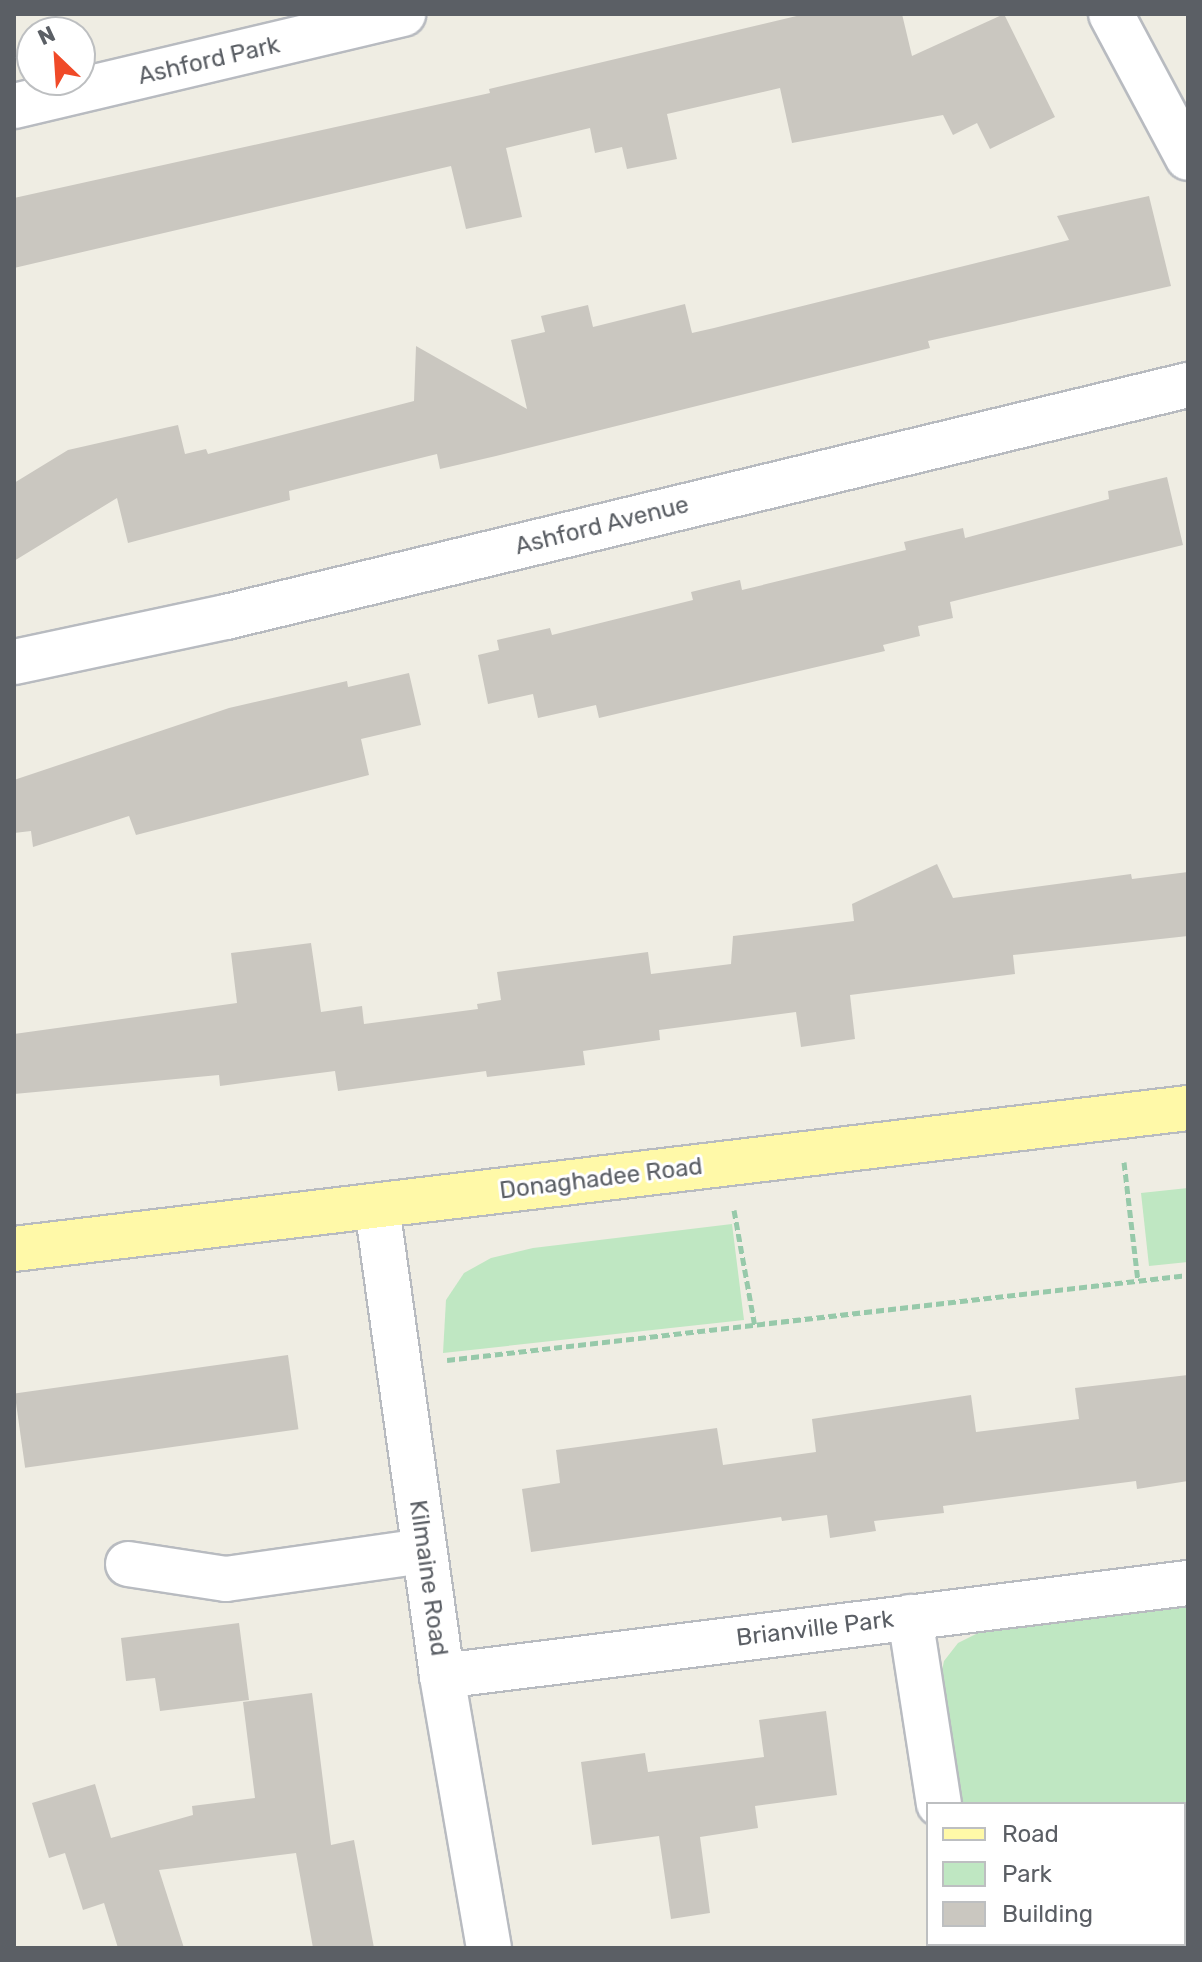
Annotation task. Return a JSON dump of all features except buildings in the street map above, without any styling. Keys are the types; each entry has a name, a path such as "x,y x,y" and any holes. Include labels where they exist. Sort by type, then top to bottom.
{"main road":[{"name":"Donaghadee Road","path":"14,1249 1188,1108"}],"street":[{"name":"Ashford Park","path":"14,106 281,29 403,14"},
{"path":"1111,14 1188,158"},
{"name":"Ashford Avenue","path":"14,662 226,617 1188,385"},
{"name":"Kilmaine Road","path":"377,1207 423,1551 489,1948"},
{"path":"128,1564 226,1579 423,1551"},
{"name":"Brianville Park","path":"442,1676 1188,1583"},
{"path":"910,1617 939,1802"}],"path":[{"path":"1118,1116 1138,1281"},
{"path":"725,1164 755,1327"},
{"path":"439,1361 1188,1275"}],"green space":[{"path":"1188,1188 1188,1262 1149,1266 1141,1193"},
{"path":"732,1224 744,1320 443,1353 446,1300 464,1273 491,1258 533,1248"},
{"path":"1188,1603 1188,1948 1077,1946 1186,1946 1186,1802 962,1802 939,1684 944,1661 958,1643 996,1624"}]}
